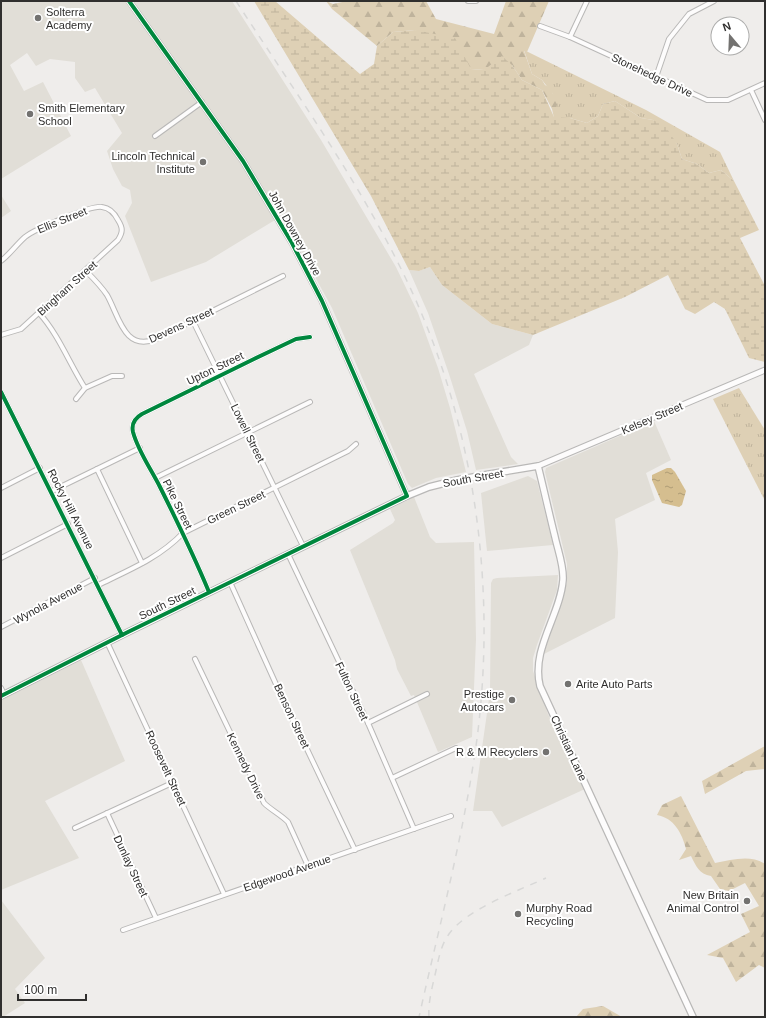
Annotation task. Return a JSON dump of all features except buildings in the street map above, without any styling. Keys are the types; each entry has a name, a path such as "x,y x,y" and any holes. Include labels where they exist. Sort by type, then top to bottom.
{"main road":[{"name":"South Street","path":"3,695 122,634 429,486 538,466"},
{"name":"Christian Lane","path":"538,466 561,562 563,578 560,595 538,661 540,686 693,1017"}],"street":[{"name":"John Downey Drive","path":"129,1 244,161 305,267 322,301 407,496"},
{"path":"468,1 476,1"},
{"path":"570,37 587,1"},
{"path":"656,77 670,39 688,14 714,1"},
{"name":"Stonehedge Drive","path":"540,26 570,37 707,100 728,100 765,83"},
{"path":"751,90 765,120"},
{"path":"155,136 202,102"},
{"name":"Ellis Street","path":"1,261 25,238 36,230 94,207 101,206 109,209 115,215 122,228"},
{"name":"Bingham Street","path":"1,335 21,329 86,271 118,240 122,234 122,228"},
{"name":"Devens Street","path":"86,271 102,288 124,329 134,340 148,342 283,276"},
{"path":"39,313 51,326 74,371 85,388"},
{"name":"Lowell Street","path":"193,321 303,546"},
{"name":"Upton Street","path":"133,424 136,418 142,414 296,339 310,337"},
{"name":"Kelsey Street","path":"538,466 765,370"},
{"path":"76,398 85,388 112,376 122,376"},
{"name":"Rocky Hill Avenue","path":"1,392 52,491 122,634"},
{"path":"155,478 310,402"},
{"name":"Pike Street","path":"133,424 133,431 140,448 183,533 209,592"},
{"name":"Green Street","path":"98,585 142,563 170,546 183,533 348,451 356,444"},
{"path":"52,491 140,448"},
{"path":"1,488 40,468"},
{"path":"96,469 142,563"},
{"path":"1,558 68,524"},
{"name":"Fulton Street","path":"288,554 368,723 414,829"},
{"name":"Wynola Avenue","path":"1,627 95,578"},
{"name":"Benson Street","path":"230,582 275,682 355,850"},
{"name":"Roosevelt Street","path":"108,642 224,894"},
{"name":"Kennedy Drive","path":"195,658 264,803 272,811 282,816 288,822 308,866"},
{"path":"1,688 3,695"},
{"path":"368,723 426,694"},
{"path":"392,778 456,748"},
{"path":"75,828 172,783"},
{"name":"Dunlay Street","path":"107,813 156,918"},
{"name":"Edgewood Avenue","path":"123,930 451,816"}],"shaded area":[{"path":"1,1 232,1 321,140 396,267 418,313 438,368 466,472 436,478 412,488 408,484 332,308 291,233 280,217 206,262 151,282 125,216 132,203 130,190 122,186 113,169 107,151 122,133 95,88 85,92 75,78 75,62 50,59 36,66 27,53 10,65 24,91 43,82 71,136 1,179"},
{"path":"1,195 11,211 1,218"},
{"path":"430,267 442,285 492,324 533,335 529,345 474,374 511,457 518,464 476,470 467,431 449,374 428,313 409,270 419,271"},
{"path":"654,421 671,460 646,473 655,500 615,519 618,552 615,618 544,654 567,582 567,564 545,472 546,468"},
{"path":"528,476 537,481 553,545 487,551 481,493"},
{"path":"414,497 430,537 436,543 474,542 476,639 472,737 438,752 414,695 411,696 397,669 395,660 350,550 393,523 395,520 390,509"},
{"path":"558,575 557,590 533,658 533,671 548,714 585,789 502,827 492,811 473,811 490,692 491,583 493,579 497,578"},
{"path":"81,660 125,761 45,801 79,858 1,890 1,700"},
{"path":"1,900 45,958 15,989 25,1003 3,1017 1,1017"}],"green space":[{"path":"254,1 275,1 360,74 374,64 377,46 393,32 415,30 455,38 471,69 484,70 502,56 512,65 522,80 542,90 554,117 570,118 587,123 598,116 603,104 615,101 641,118 653,120 666,127 677,144 682,159 697,164 709,173 721,170 734,181 759,230 740,238 765,286 765,362 749,358 725,309 714,302 695,314 685,309 668,275 625,297 533,335 492,324 442,285 430,267 419,271 409,270 371,196"},
{"path":"326,1 333,4 347,1 426,1 436,19 494,34 506,1 549,1 527,52 524,51 532,74 542,80 545,85 551,88 553,94 560,98 555,109 552,109 542,90 522,80 512,65 484,70 471,69 415,30 393,32 377,46 332,9"},
{"path":"524,50 646,110 720,152 734,181 721,170 709,173 697,164 682,159 677,144 653,120 641,118 615,101 603,104 598,116 587,123 570,118 554,118 552,109 555,109 553,94 542,80 532,74"},
{"path":"739,388 765,430 765,501 713,399"},
{"path":"765,746 765,769 746,771 705,794 702,781"},
{"path":"681,796 715,863 747,858 765,864 765,968 759,965 736,982 723,958 707,955 750,932 741,914 759,906 745,883 729,891 720,889 711,876 698,869 691,856 679,860 686,849 680,832 668,819 657,815 662,805"},
{"path":"603,1006 622,1017 576,1017 583,1009"}],"water":[{"path":"667,468 671,468 675,472 686,491 682,505 679,507 662,503 652,480 652,475"}],"railway":[{"path":"236,1 326,137 368,207 406,279 430,334 449,390 464,448 475,507 482,567 484,627 482,687 476,746 458,848 419,1017"},
{"path":"429,1017 430,996 440,955 447,937 455,927 465,918 492,902 546,878"}],"cycle path":[{"path":"1,696 128,632 407,496 322,301 292,243 243,161 129,1"},
{"path":"209,592 173,513 138,446 133,432 133,423 137,417 142,414 254,359 296,339 310,337"},
{"path":"1,392 122,635"}],"place":[{"name":"Solterra Academy","path":"38,18"},
{"name":"Smith Elementary School","path":"30,114"},
{"name":"Lincoln Technical Institute","path":"203,162"},
{"name":"Arite Auto Parts","path":"568,684"},
{"name":"Prestige Autocars","path":"512,700"},
{"name":"R & M Recyclers","path":"546,752"},
{"name":"New Britain Animal Control","path":"747,901"},
{"name":"Murphy Road Recycling","path":"518,914"}]}
